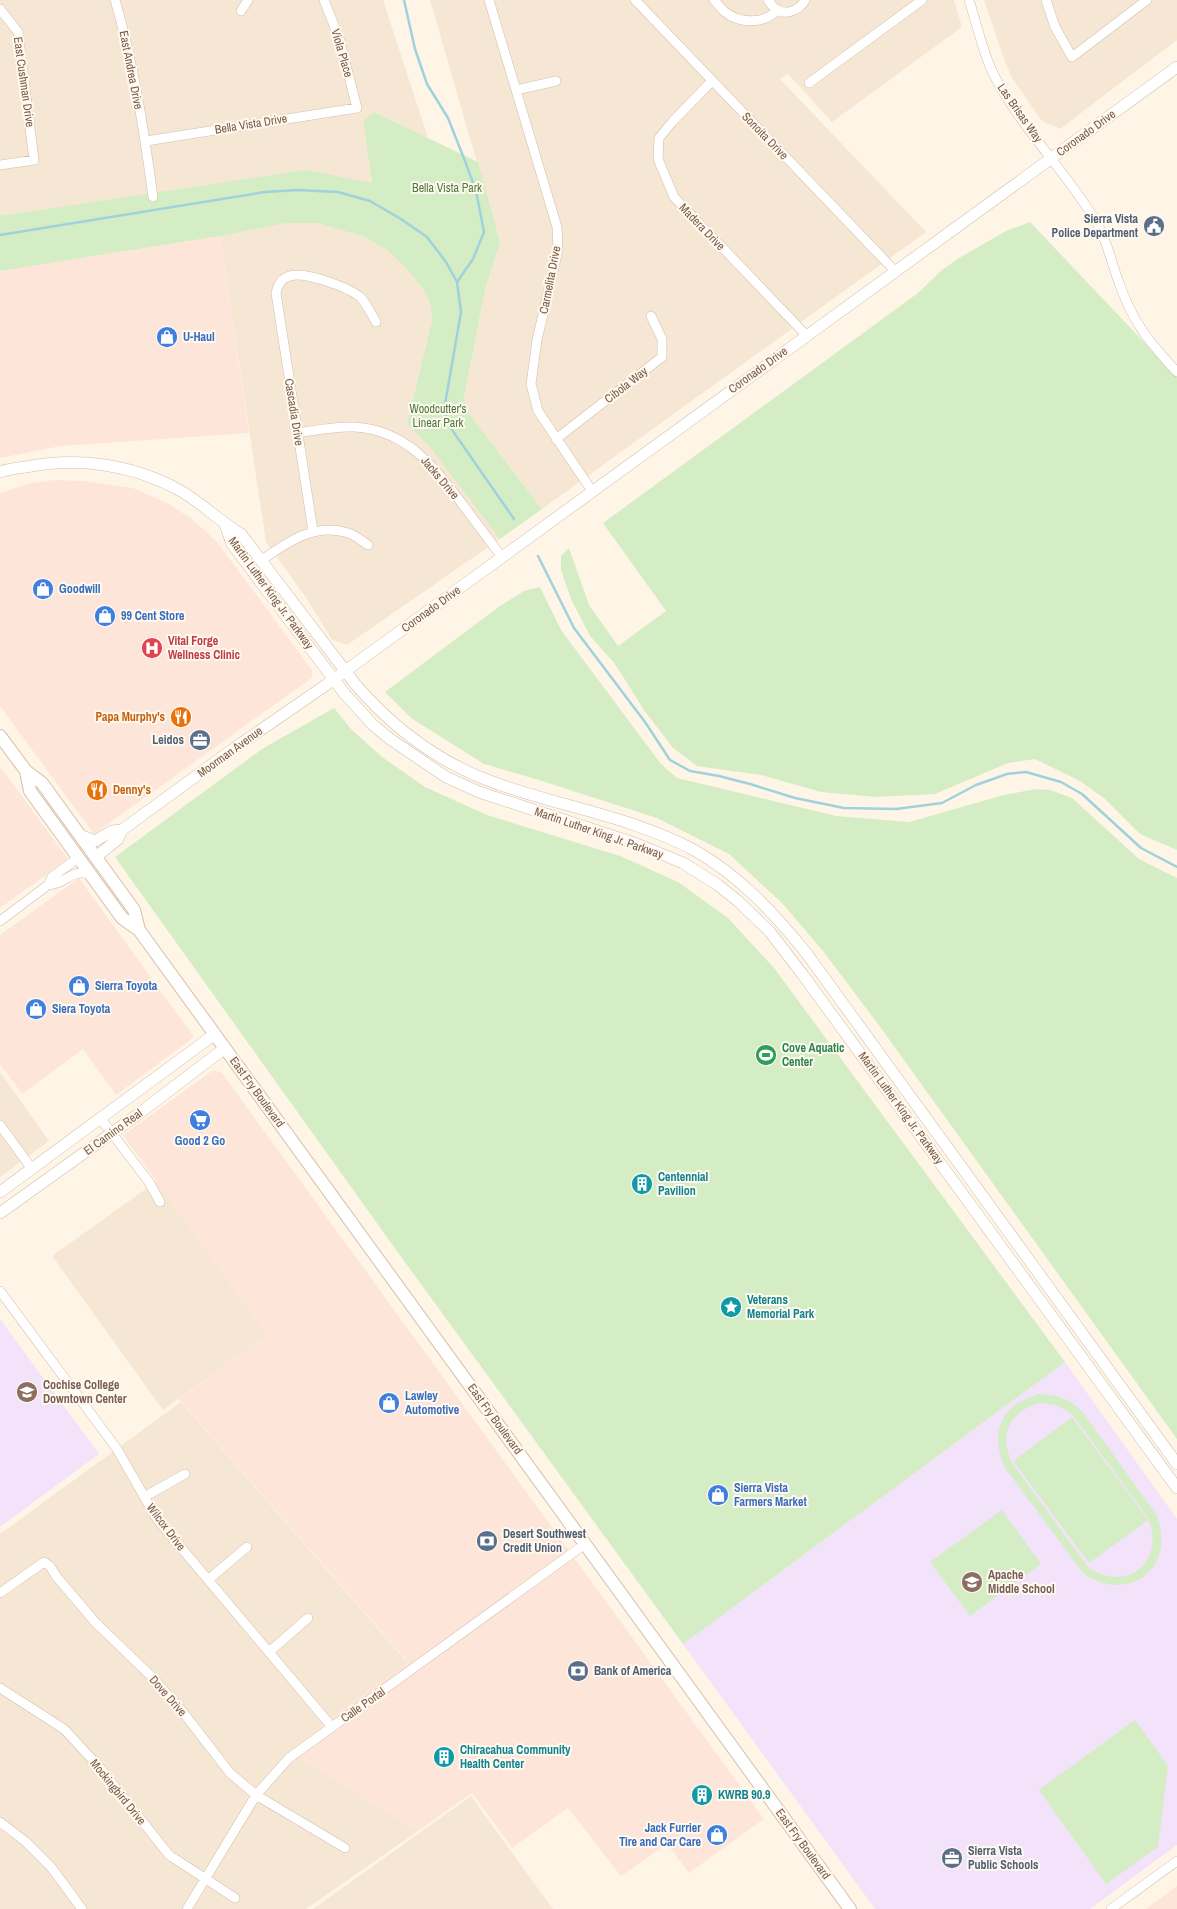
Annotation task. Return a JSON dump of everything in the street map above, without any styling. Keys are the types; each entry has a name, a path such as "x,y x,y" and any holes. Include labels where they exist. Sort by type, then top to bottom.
{"main road":[{"name":"East Fry Boulevard","path":"0,736 26,771 42,783 96,857 134,910 140,930 850,1909"},
{"name":"East Fry Boulevard","path":"26,771 30,791 78,858 122,918 140,930"}],"street":[{"name":"East Andrea Drive","path":"114,0 122,25 146,141 153,197"},
{"path":"241,11 248,0"},
{"name":"Viola Place","path":"324,0 339,38 357,108"},
{"name":"Carmelita Drive","path":"489,0 557,227 558,250 537,340 531,384 538,411 592,491"},
{"name":"Sonoita Drive","path":"635,0 895,272"},
{"path":"714,0 725,12 739,20 756,21 771,17 777,10"},
{"path":"768,0 777,10 789,12 803,5 805,0"},
{"path":"809,84 922,0"},
{"name":"Las Brisas Way","path":"969,0 992,72 1016,110 1086,206 1106,240 1117,279 1136,321 1150,343 1177,372"},
{"path":"1046,0 1056,27 1072,56 1146,0"},
{"name":"East Cushman Drive","path":"0,9 18,32 34,160 0,165"},
{"name":"Coronado Drive","path":"339,675 1177,67"},
{"path":"516,90 556,81"},
{"name":"Madera Drive","path":"712,81 673,120 659,138 658,159 674,198 806,336"},
{"name":"Bella Vista Drive","path":"146,141 357,108"},
{"name":"Cascadia Drive","path":"313,531 276,293 278,285 284,278 291,275 321,280 345,288 361,297 376,322"},
{"name":"Cibola Way","path":"556,439 662,357 662,339 651,316"},
{"name":"Jacks Drive","path":"297,433 335,427 356,427 392,436 410,446 425,458 440,475 502,557"},
{"path":"0,472 63,461 118,466 178,489 204,506 225,524"},
{"name":"Martin Luther King Jr. Parkway","path":"225,524 241,534 262,560 339,675 355,707 373,725 410,754 446,777 479,792 660,852 683,862 718,884 755,916 803,974 1177,1488"},
{"name":"Martin Luther King Jr. Parkway","path":"225,524 232,544 339,675 391,722 430,750 457,766 500,785 646,829 671,839 716,864 765,904 808,954 1177,1464"},
{"path":"262,560 281,546 313,531 330,530 348,533 368,545"},
{"name":"Moorman Avenue","path":"96,857 118,839 122,830 339,675"},
{"name":"Moorman Avenue","path":"80,835 95,841 112,831 122,830"},
{"path":"0,921 48,884 52,877 78,858"},
{"path":"48,884 57,884 71,874 81,872 91,874"},
{"name":"El Camino Real","path":"0,1192 215,1034"},
{"name":"El Camino Real","path":"0,1213 112,1133 225,1048"},
{"path":"101,1119 149,1182 160,1202"},
{"path":"0,1125 32,1169"},
{"name":"Wilcox Drive","path":"0,1291 117,1449 157,1519 332,1727"},
{"path":"144,1497 185,1474"},
{"name":"Calle Portal","path":"188,1909 256,1795 289,1758 585,1544"},
{"path":"208,1580 247,1547"},
{"name":"Dove Drive","path":"0,1593 44,1562 50,1566 56,1576 95,1622 154,1678 230,1774 256,1795 345,1848"},
{"path":"269,1652 308,1618"},
{"name":"Mockingbird Drive","path":"0,1688 64,1729 101,1769 169,1855 235,1898"},
{"path":"0,1822 26,1842 51,1867 82,1909"},
{"path":"1111,1909 1177,1861"}],"shaded area":[{"path":"0,0 383,0 428,138 374,112 363,121 372,183 0,217"},
{"path":"430,0 954,0 962,27 832,122 788,74 780,79 926,232 542,509 466,410 464,397 485,290 500,242"},
{"path":"984,0 1177,0 1177,40 1060,129 1042,121 1012,78"},
{"path":"286,223 317,223 365,237 387,250 405,267 424,290 431,305 433,322 407,424 431,447 500,539 347,645 332,640 307,599 266,542 220,236"},
{"path":"220,236 249,433 61,446 0,458 0,271"},
{"path":"55,480 83,481 133,488 169,504 192,519 217,542 312,670 312,678 94,834 0,706 0,493 31,483"},
{"path":"0,766 68,859 0,908"},
{"name":"Sierra Toyota","path":"79,878 194,1037 116,1095 83,1049 22,1094 0,1064 0,935"},
{"path":"212,1071 222,1073 764,1819 689,1873 667,1844 621,1876 568,1808 512,1848 472,1793 418,1831 288,1751 407,1661 179,1399 267,1335 123,1135"},
{"path":"0,1072 49,1141 0,1177"},
{"path":"157,1181 267,1335 163,1410 52,1256"},
{"name":"Cochise College Downtown Center","path":"0,1319 99,1454 0,1527"},
{"name":"Apache Middle School","path":"1065,1362 1177,1519 1177,1845 1090,1909 875,1909 683,1644"},
{"path":"181,1402 407,1662 289,1751 418,1831 306,1909 0,1909 0,1534"},
{"path":"471,1796 553,1909 313,1909"},
{"path":"1177,1886 1177,1909 1146,1909"}],"green space":[{"name":"Woodcutter's Linear Park","path":"374,112 478,162 500,242 485,290 464,397 466,410 542,509 500,539 431,448 407,424 432,322 431,305 424,290 405,267 387,250 365,237 317,223 286,223 220,236 0,271 0,216 306,170 372,183 363,121"},
{"path":"1030,222 1177,377 1177,850 1140,834 1105,799 1080,781 1035,759 1008,763 935,794 876,797 821,792 761,775 697,766 673,748 644,710 615,664 590,636 571,599 561,570 561,556 569,548 589,605 618,646 666,611 603,523 918,293 942,270 959,258 1006,231"},
{"path":"540,587 561,630 661,764 677,778 836,816 909,822 1004,795 1036,789 1050,790 1072,798 1139,859 1177,878 1177,1439 878,1024 823,951 783,904 729,854 657,818 484,764 411,718 385,692 500,606 524,591"},
{"path":"334,708 351,729 382,757 425,787 487,815 620,856 678,882 728,918 774,968 1065,1362 683,1644 394,1247 115,857 262,749"},
{"path":"1039,1394 1053,1395 1068,1401 1083,1412 1157,1516 1161,1535 1160,1551 1154,1565 1145,1576 1132,1583 1117,1585 1101,1582 1084,1574 1005,1468 998,1442 1002,1421 1007,1412 1026,1399","holes":["1040,1403 1055,1405 1067,1411 1075,1418 1148,1518 1152,1534 1152,1548 1147,1560 1139,1569 1129,1575 1116,1577 1103,1574 1088,1567 1012,1463 1007,1443 1010,1425 1021,1412"]},
{"path":"1072,1417 1148,1520 1089,1563 1013,1461"},
{"path":"1002,1510 1041,1564 970,1616 930,1562"},
{"path":"1135,1720 1168,1766 1158,1847 1106,1884 1039,1790"}],"waterway":[{"path":"404,0 415,49 427,84 448,118 476,191 484,232 473,259 457,282"},
{"path":"0,235 265,192 297,190 338,192 370,201 427,237 446,262 457,282 461,312 444,410 450,427 514,519"},
{"path":"538,556 574,628 645,722 670,760 690,771 719,776 795,798 844,808 896,809 942,803 976,785 1007,774 1026,772 1061,782 1082,794 1141,848 1177,867"}],"place":[{"name":"Sierra Vista Police Department","path":"1154,226"},
{"name":"U-Haul","path":"167,337"},
{"name":"Goodwill","path":"43,589"},
{"name":"99 Cent Store","path":"105,616"},
{"name":"Vital Forge Wellness Clinic","path":"152,648"},
{"name":"Papa Murphy's","path":"181,717"},
{"name":"Leidos","path":"200,740"},
{"name":"Denny's","path":"97,790"},
{"name":"Sierra Toyota","path":"79,986"},
{"name":"Siera Toyota","path":"36,1009"},
{"name":"Cove Aquatic Center","path":"766,1055"},
{"name":"Good 2 Go","path":"200,1120"},
{"name":"Centennial Pavilion","path":"642,1184"},
{"name":"Veterans Memorial Park","path":"731,1307"},
{"name":"Cochise College Downtown Center","path":"27,1392"},
{"name":"Lawley Automotive","path":"389,1403"},
{"name":"Sierra Vista Farmers Market","path":"718,1495"},
{"name":"Desert Southwest Credit Union","path":"487,1541"},
{"name":"Apache Middle School","path":"972,1582"},
{"name":"Bank of America","path":"578,1671"},
{"name":"Chiracahua Community Health Center","path":"444,1757"},
{"name":"KWRB 90.9","path":"702,1795"},
{"name":"Jack Furrier Tire and Car Care","path":"717,1835"},
{"name":"Sierra Vista Public Schools","path":"952,1858"}],"park label":[{"name":"Bella Vista Park","path":"447,188"}]}
